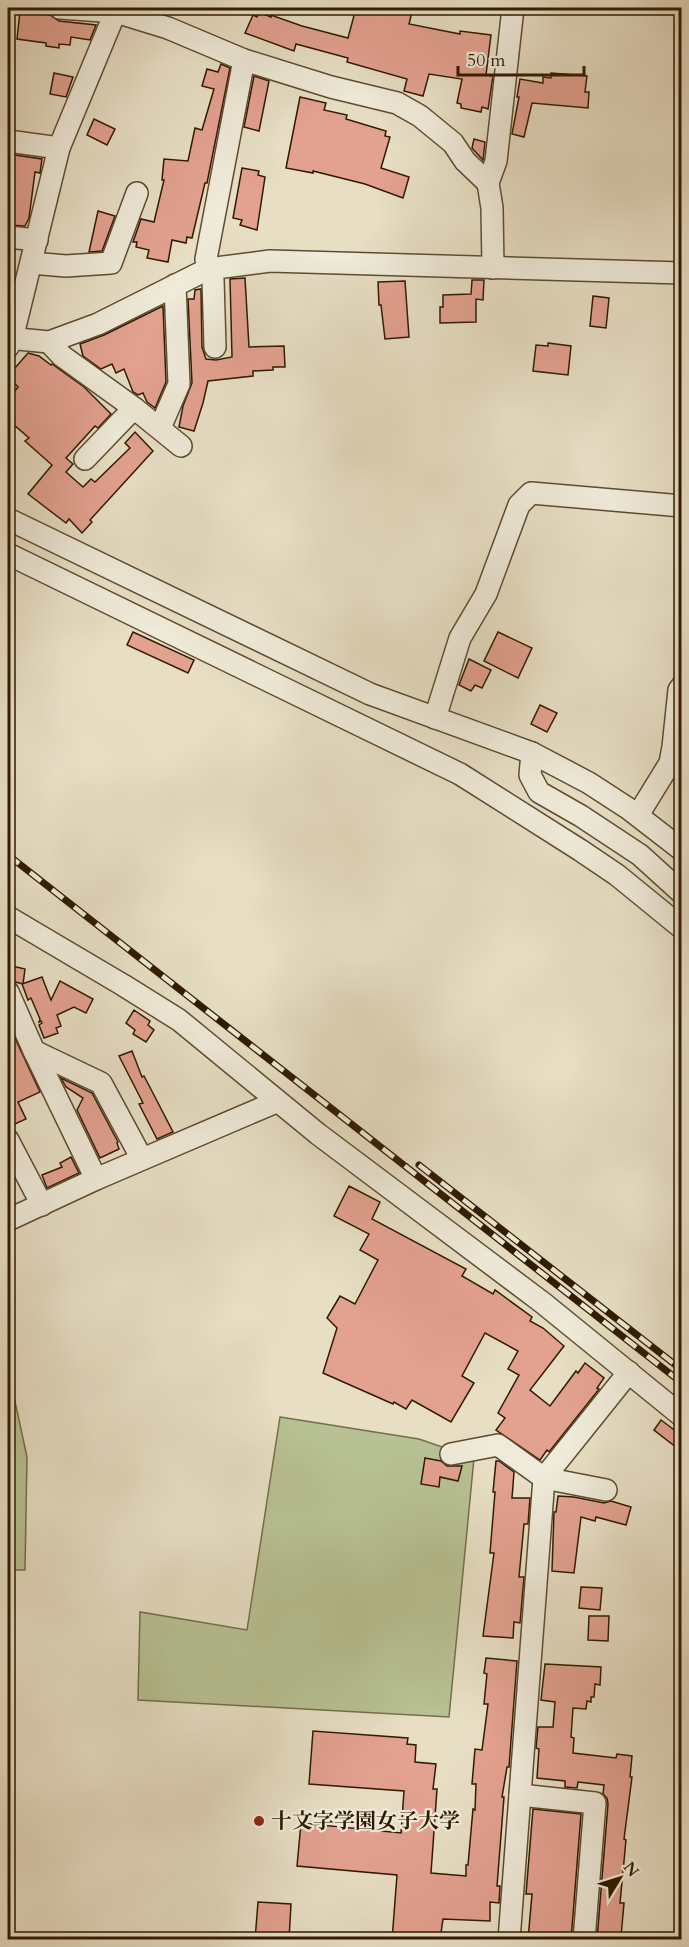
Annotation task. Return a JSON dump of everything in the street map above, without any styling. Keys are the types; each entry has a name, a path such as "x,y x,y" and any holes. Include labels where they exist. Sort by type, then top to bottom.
{"street":[{"path":"60,8 116,10 168,28 244,60 331,87 397,103 420,116 453,143 465,161 488,183"},
{"path":"493,268 492,208 488,183 496,160 513,8"},
{"path":"116,10 59,148 9,341 49,342 98,324 208,269 270,261 681,273"},
{"path":"215,346 213,279 206,259 244,60"},
{"path":"8,141 59,148"},
{"path":"31,263 66,266 111,262 137,193"},
{"path":"8,237 37,240"},
{"path":"160,429 179,384 175,285"},
{"path":"49,342 62,356 134,408 181,446"},
{"path":"86,459 134,408"},
{"path":"435,718 460,638 486,594 519,505 531,493 681,506"},
{"path":"8,519 370,694 532,753 589,783 638,815 681,850"},
{"path":"8,554 460,774 608,869 681,928"},
{"path":"638,815 670,763 681,686"},
{"path":"532,753 530,775 539,792 581,816 640,855 681,893"},
{"path":"8,917 179,1020 276,1102 543,1303 681,1416"},
{"path":"8,992 96,1179"},
{"path":"34,1051 101,1083 142,1159"},
{"path":"8,1220 96,1179 276,1102"},
{"path":"8,1140 42,1205"},
{"path":"509,1940 544,1478 629,1372"},
{"path":"451,1454 498,1445 544,1478 606,1490"},
{"path":"520,1796 595,1803 584,1940"}],"green space":[{"path":"8,1369 27,1457 25,1570 8,1570"},
{"path":"280,1417 419,1439 474,1458 449,1717 138,1700 140,1612 247,1630"}],"building":[{"path":"356,8 413,8 409,24 460,34 460,31 491,35 486,75 493,76 488,109 482,107 481,112 461,108 461,104 457,103 462,79 429,74 423,96 404,91 407,79 347,62 348,58 296,44 294,51 245,33 253,15 257,17 259,12 348,38"},
{"path":"20,11 50,15 59,21 96,25 90,40 71,37 70,45 59,44 59,48 46,46 46,43 17,39"},
{"path":"221,64 230,68 207,183 205,183 192,238 187,237 186,243 172,240 168,262 147,258 149,250 136,247 137,242 133,242 141,219 154,222 164,180 162,180 164,159 188,161 195,128 202,130 214,89 202,86 207,69 218,72"},
{"path":"54,73 73,77 66,97 50,94"},
{"path":"551,73 587,76 585,92 589,92 588,108 532,103 524,137 512,134 520,79 543,83 543,77 551,78"},
{"path":"254,76 269,81 259,131 244,127"},
{"path":"300,97 326,103 324,110 347,115 346,119 386,131 385,136 390,137 381,168 409,177 403,198 365,184 313,171 313,173 286,168"},
{"path":"94,119 115,129 107,145 87,135"},
{"path":"474,139 485,142 483,160 472,148"},
{"path":"8,154 42,159 40,173 35,172 29,218 25,226 8,225 12,168 8,168"},
{"path":"242,168 259,171 258,175 265,177 257,230 240,225 242,220 233,218"},
{"path":"98,211 115,216 102,251 89,252"},
{"path":"245,278 249,347 284,346 285,367 253,371 253,376 208,381 194,431 179,427 183,406 192,383 188,299 194,299 195,290 201,289 202,347 206,359 232,357 230,279"},
{"path":"472,280 484,280 483,300 476,299 476,322 440,323 443,295 471,294"},
{"path":"405,281 409,337 385,339 381,305 379,305 378,282"},
{"path":"593,296 609,298 606,328 590,326"},
{"path":"163,306 166,382 155,408 147,402 143,393 138,395 133,392 124,369 116,373 112,364 101,369 83,356 80,344 104,335"},
{"path":"548,343 571,346 568,375 533,371 536,345 548,346"},
{"path":"28,353 39,356 84,387 111,414 98,428 95,426 66,458 73,464 66,472 83,487 91,479 95,482 130,448 125,443 135,432 153,451 90,520 92,522 82,533 69,519 66,523 28,494 52,465 25,441 29,438 13,424 15,421 8,416 8,400 18,387 8,376"},
{"path":"133,632 194,660 188,673 127,645"},
{"path":"498,632 532,648 518,678 484,661"},
{"path":"469,659 491,670 482,688 475,685 471,691 459,685"},
{"path":"540,705 557,713 547,732 531,724"},
{"path":"8,965 25,969 23,984 8,980"},
{"path":"42,977 51,1000 60,981 93,999 86,1013 74,1007 57,1015 61,1026 56,1028 58,1033 44,1038 39,1025 42,1023 39,1022 40,1019 31,998 28,1000 22,984"},
{"path":"134,1010 150,1021 148,1025 154,1030 146,1042 133,1034 135,1030 126,1023"},
{"path":"8,1023 40,1092 18,1102 26,1119 8,1127"},
{"path":"132,1051 142,1077 144,1076 173,1132 157,1139 139,1104 143,1103 119,1056"},
{"path":"61,1078 92,1093 118,1142 119,1149 100,1158 77,1110 83,1098 66,1087"},
{"path":"71,1157 79,1173 47,1188 42,1175 62,1167 60,1163"},
{"path":"349,1186 380,1202 372,1219 466,1269 462,1276 493,1294 495,1290 532,1317 530,1321 543,1328 564,1346 530,1390 550,1406 576,1371 578,1373 585,1363 604,1378 596,1393 540,1460 496,1430 505,1418 498,1413 519,1375 508,1369 518,1351 485,1333 462,1376 474,1383 451,1422 412,1400 406,1409 323,1373 337,1328 327,1318 340,1296 355,1304 378,1260 360,1250 369,1234 334,1216"},
{"path":"661,1420 681,1435 681,1451 654,1430"},
{"path":"425,1458 441,1461 447,1466 462,1466 458,1481 440,1477 439,1487 421,1484"},
{"path":"496,1461 514,1472 512,1498 530,1498 528,1524 524,1524 519,1577 524,1577 520,1623 514,1622 513,1638 483,1636 494,1553 490,1553"},
{"path":"558,1496 604,1503 611,1501 631,1507 626,1525 596,1517 595,1521 581,1517 574,1573 552,1571 554,1512 556,1512"},
{"path":"581,1587 602,1588 600,1610 579,1608"},
{"path":"589,1616 609,1616 608,1641 588,1640"},
{"path":"486,1658 517,1661 509,1767 507,1767 502,1797 504,1797 497,1886 500,1886 499,1903 490,1902 490,1921 443,1919 440,1940 392,1940 397,1875 297,1866 301,1823 401,1833 404,1791 309,1784 313,1731 408,1738 407,1744 416,1745 415,1762 436,1764 433,1789 437,1789 431,1873 466,1876 473,1809 475,1810 476,1784 472,1784 475,1749 482,1750 488,1704 484,1704"},
{"path":"545,1664 601,1667 600,1685 595,1684 594,1697 591,1697 591,1702 587,1701 586,1709 573,1708 571,1737 574,1738 573,1753 616,1758 617,1754 632,1756 620,1903 624,1903 621,1937 611,1936 611,1940 597,1940 608,1804 603,1794 604,1785 578,1782 577,1788 565,1787 565,1781 537,1778 538,1727 553,1727 555,1702 541,1700"},
{"path":"533,1809 581,1814 571,1940 528,1940 532,1894 526,1894"},
{"path":"258,1902 291,1904 289,1940 255,1940"}],"railway":[{"path":"8,855 682,1383"},
{"path":"419,1165 682,1370"}],"place":[{"name":"十文字学園女子大学","path":"259,1821"}]}
